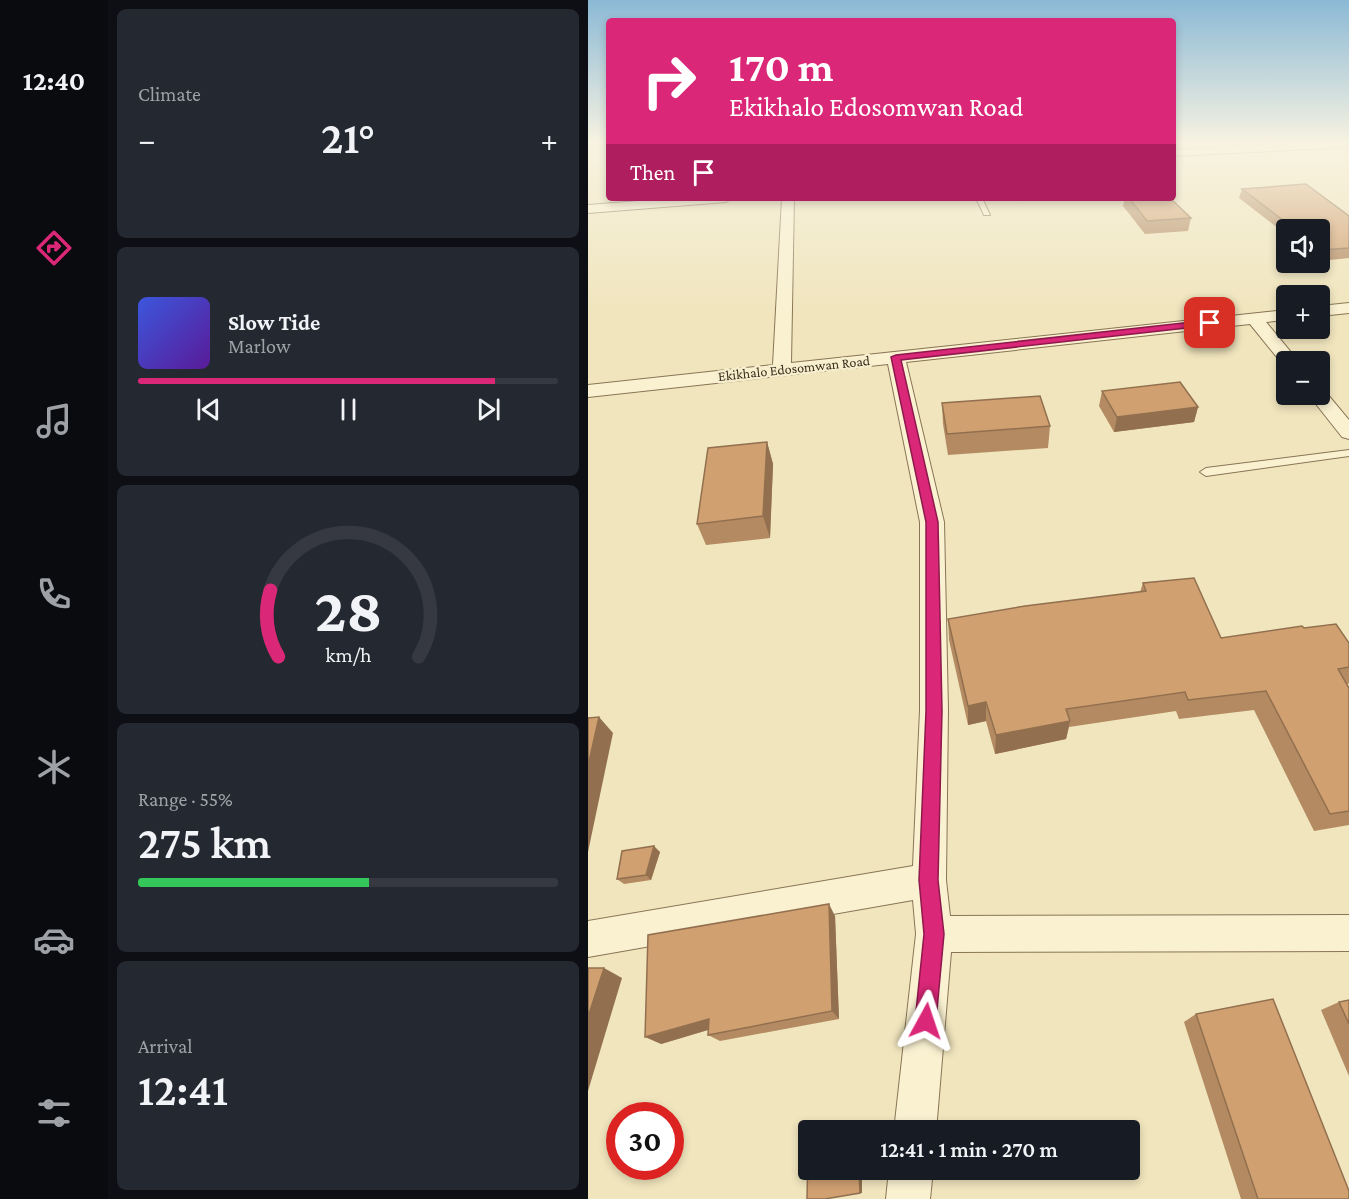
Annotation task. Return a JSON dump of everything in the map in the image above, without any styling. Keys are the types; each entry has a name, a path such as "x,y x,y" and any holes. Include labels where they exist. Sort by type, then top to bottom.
{"street":[{"path":"588,209 688,201"},
{"path":"782,368 788,201"},
{"path":"1330,310 1349,308"},
{"name":"Ekikhalo Edosomwan Road","path":"588,392 782,368 1276,316"},
{"path":"1254,318 1281,351"},
{"path":"896,357 932,522 934,711 929,880 934,934 916,1120"},
{"path":"1326,405 1349,433"},
{"path":"588,939 929,880"},
{"path":"934,934 1349,933"},
{"path":"908,1199 910,1180"}],"lane":[{"path":"981,201 987,213"},
{"path":"1206,472 1349,453"}],"building":[{"path":"1255,199 1326,199 1349,216 1349,248 1330,249 1330,219 1282,219"},
{"path":"1131,201 1173,201 1191,218 1147,221"},
{"path":"1180,382 1198,407 1117,417 1102,391"},
{"path":"1040,396 1050,426 947,434 942,403"},
{"path":"767,442 763,516 697,524 708,448"},
{"path":"1194,578 1221,638 1302,626 1304,628 1336,624 1349,643 1349,667 1338,669 1349,688 1349,811 1330,814 1266,691 1188,700 1185,692 1066,709 1070,721 996,735 986,702 968,706 948,619 1025,606 1146,591 1143,583"},
{"path":"599,717 588,766 588,718"},
{"path":"654,846 646,875 617,879 622,851"},
{"path":"829,904 832,1011 708,1035 709,1019 645,1037 648,935"},
{"path":"588,968 604,968 588,1017"},
{"path":"1273,999 1349,1191 1349,1199 1258,1199 1196,1014"},
{"path":"1349,1000 1349,1024 1339,1002"},
{"path":"807,1180 859,1180 860,1193 825,1199 807,1199"}],"route":[{"path":"926,1021 934,934 929,880 934,711 932,522 896,357 1210,323"}]}
